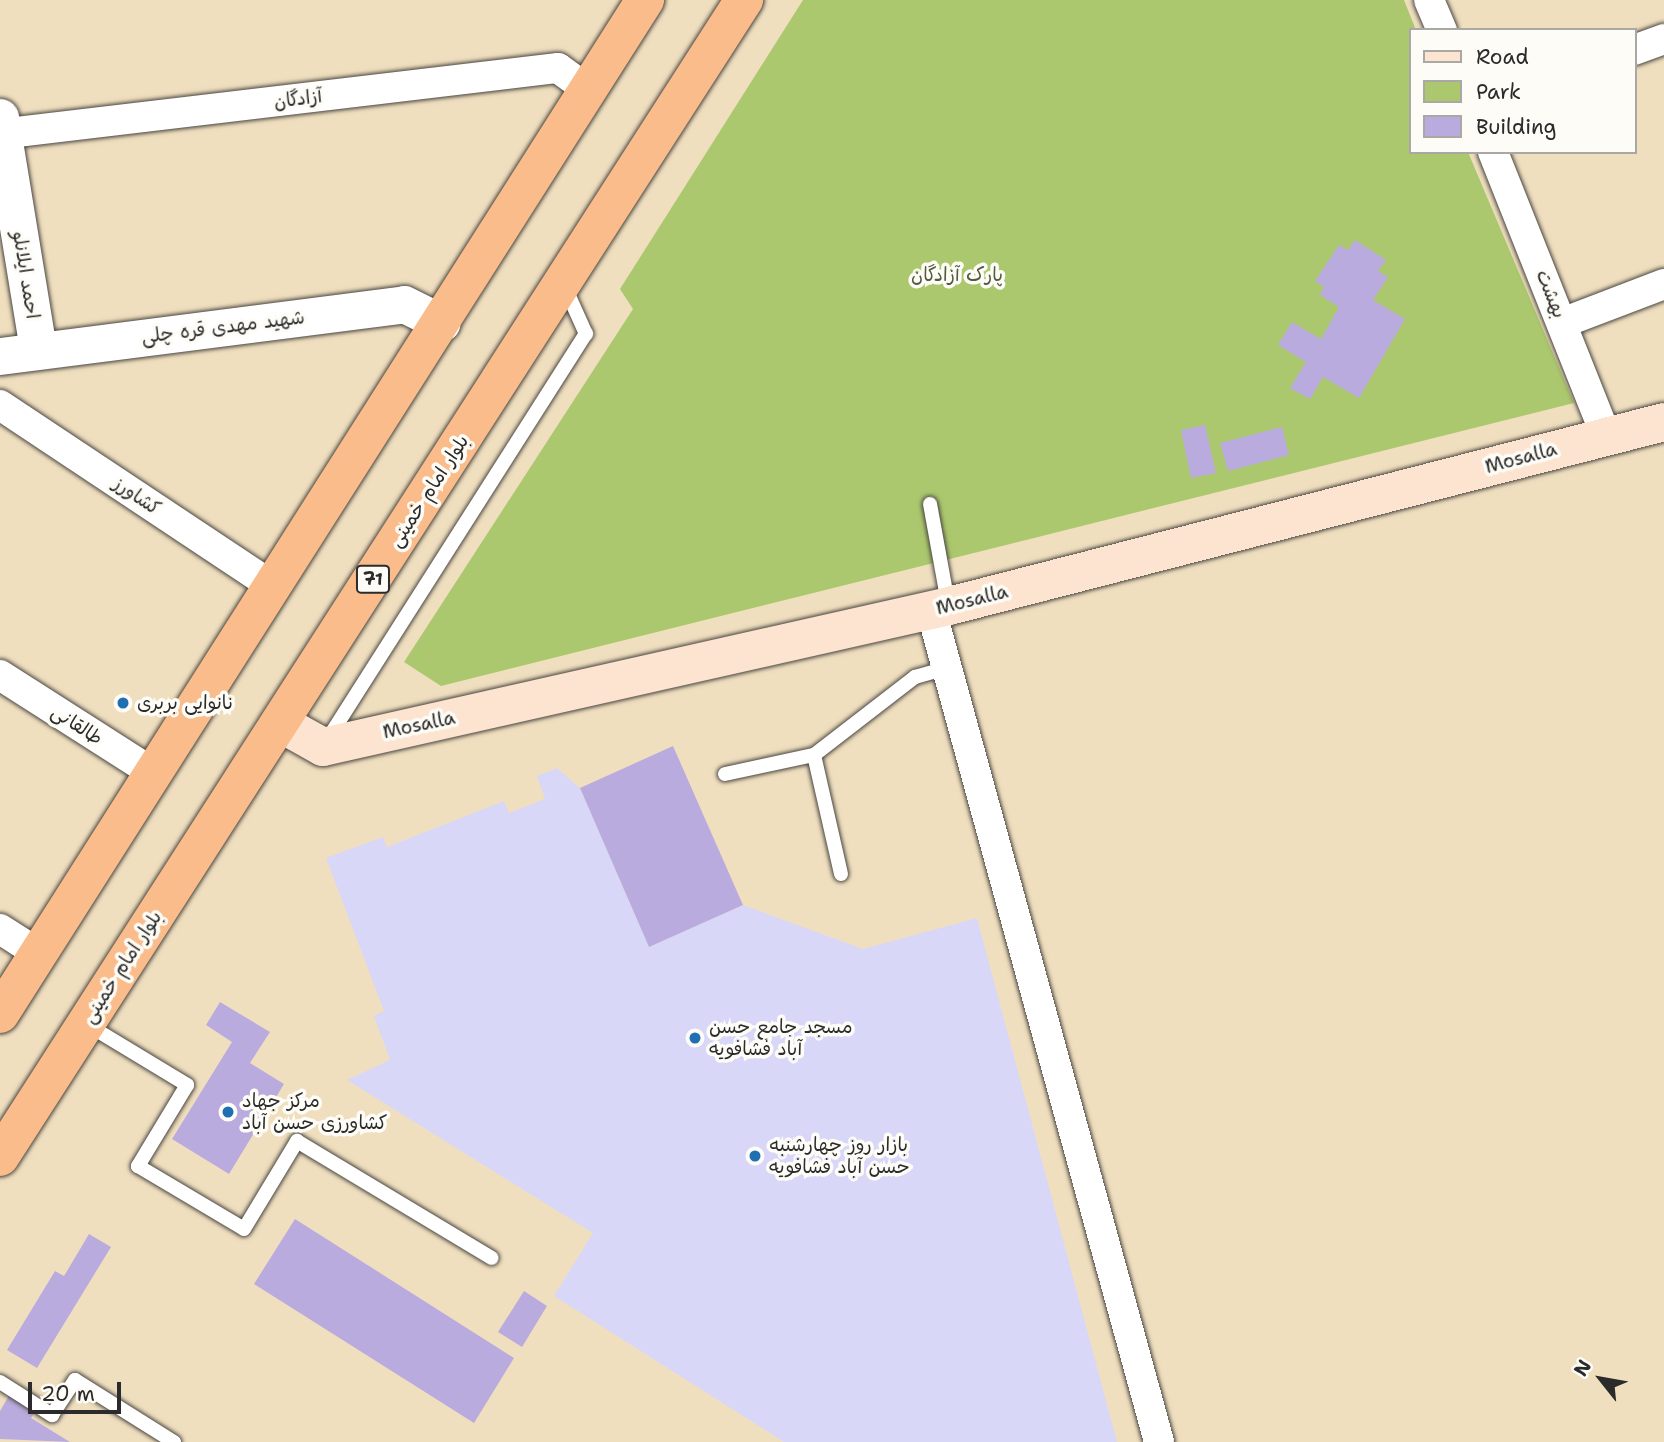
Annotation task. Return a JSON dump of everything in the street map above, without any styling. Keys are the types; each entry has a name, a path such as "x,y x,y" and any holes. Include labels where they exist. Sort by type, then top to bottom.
{"highway":[{"path":"0,1014 275,588 645,0"},
{"name":"بلوار امام خمینی","path":"0,1157 744,0"}],"main road":[{"name":"Mosalla","path":"323,747 940,608 1664,422"},
{"path":"280,723 323,747"}],"street":[{"path":"1429,0 1441,28"},
{"path":"1636,49 1664,39"},
{"name":"آزادگان","path":"1,129 558,68 590,91"},
{"name":"احمد ایلانلو","path":"1,129 38,350"},
{"name":"بهشت","path":"1494,154 1606,436"},
{"path":"1562,323 1664,284"},
{"name":"شهید مهدی قره چلی","path":"0,356 404,303 442,323"},
{"name":"کشاورز","path":"0,405 275,588"},
{"path":"940,608 946,668 1158,1442"},
{"name":"طالقانی","path":"0,675 155,774"},
{"path":"0,929 39,954"}],"lane":[{"path":"323,747 586,334 563,283"},
{"path":"930,505 940,608"},
{"path":"725,774 814,755 915,677 946,668"},
{"path":"814,755 841,874"},
{"path":"86,1024 187,1085 138,1166 244,1229 297,1141 492,1258"},
{"path":"0,1382 52,1415 75,1380 174,1442"}],"shaded area":[{"name":"بازار روز چهارشنبه حسن آباد فشافویه","path":"557,768 580,788 649,947 743,905 863,949 977,918 1117,1442 784,1442 554,1296 593,1233 347,1080 390,1060 374,1016 384,1011 326,858 383,837 387,847 504,801 509,813 545,799 537,776"}],"green space":[{"name":"پارک آزادگان","path":"803,0 1404,0 1415,28 1408,28 1408,154 1469,154 1574,403 441,686 404,662 633,309 620,289"}],"building":[{"path":"1355,240 1386,260 1378,271 1388,277 1373,300 1405,319 1359,398 1323,377 1310,399 1290,388 1306,362 1278,345 1292,322 1321,339 1339,307 1320,295 1324,287 1315,281 1339,245 1348,250"},
{"path":"1205,425 1216,473 1191,478 1181,430"},
{"path":"1282,427 1289,455 1228,471 1220,443"},
{"path":"673,746 743,905 649,947 580,788"},
{"name":"مرکز جهاد کشاورزی حسن آباد","path":"220,1002 270,1032 250,1063 284,1084 229,1174 172,1139 232,1042 206,1025"},
{"path":"295,1219 514,1358 474,1423 254,1284"},
{"path":"89,1234 111,1247 37,1368 7,1350 55,1271 64,1276"},
{"path":"524,1291 547,1306 522,1347 498,1332"},
{"path":"10,1394 36,1410 31,1418 70,1442 0,1439 0,1411"}],"place":[{"name":"نانوایی بربری","path":"123,703"},
{"name":"مسجد جامع حسن آباد فشافویه","path":"695,1038"},
{"name":"مرکز جهاد کشاورزی حسن آباد","path":"228,1112"},
{"name":"بازار روز چهارشنبه حسن آباد فشافویه","path":"755,1156"}]}
